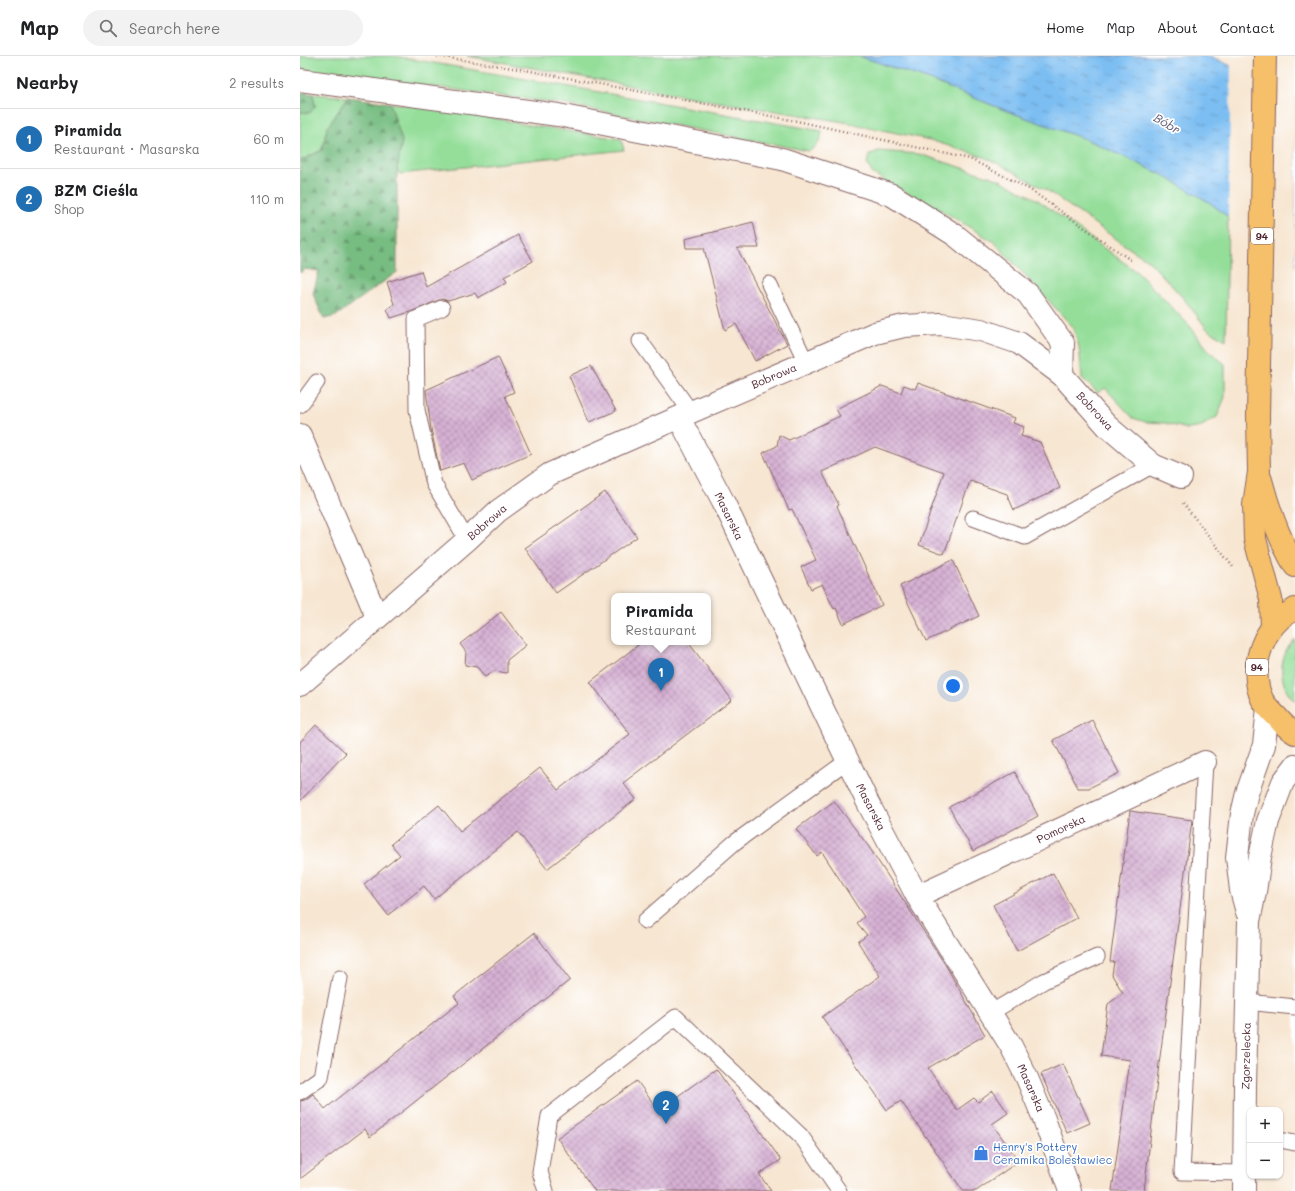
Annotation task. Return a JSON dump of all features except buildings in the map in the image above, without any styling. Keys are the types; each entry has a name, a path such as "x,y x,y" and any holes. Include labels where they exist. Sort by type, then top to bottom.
{"main road":[{"name":"94","path":"1265,56 1258,416 1259,472 1254,505 1255,539 1258,555 1271,599 1272,627"},
{"name":"94","path":"1259,472 1268,506 1280,537 1295,566"},
{"name":"94","path":"1295,609 1272,627 1262,644 1257,662 1257,681 1262,699 1268,708 1295,733"}],"street":[{"path":"300,80 558,115 620,127 782,159 892,195 955,235 1028,294 1063,343 1062,375"},
{"name":"Bobrowa","path":"300,685 467,540 498,511 550,474 875,333 904,326 941,324 981,330 1019,343 1062,375 1107,426 1153,465 1181,477"},
{"name":"Masarska","path":"685,415 723,501 847,761 918,896 1010,1046 1027,1078 1044,1119 1070,1191"},
{"path":"300,435 377,617"},
{"name":"Zgorzelecka","path":"1249,921 1242,890 1238,851 1242,814 1247,793 1264,745 1268,708"},
{"name":"Pomorska","path":"918,896 1205,762"},
{"name":"Zgorzelecka","path":"1247,1118 1245,1086 1249,921 1268,821 1284,782 1295,766"},
{"name":"Zgorzelecka","path":"1244,1182 1247,1143"}],"lane":[{"path":"769,284 806,362"},
{"path":"442,308 416,319 417,410 434,484 467,540"},
{"path":"640,341 685,415"},
{"path":"300,405 317,382"},
{"path":"973,518 1025,537 1153,465"},
{"path":"645,920 734,843 847,761"},
{"path":"1205,762 1182,1172 1244,1182"},
{"path":"990,1013 1044,981 1097,957"},
{"path":"300,1092 321,1077 340,978"},
{"path":"1247,1002 1295,1007"},
{"path":"546,1191 540,1172 549,1116 676,1017 801,1136 839,1191"},
{"path":"1283,1141 1295,1143"}],"path":[{"path":"438,56 541,73 797,121 970,159 1029,189 1132,261"},
{"path":"1181,501 1232,567 1239,568"}],"green space":[{"path":"300,56 394,56 822,131 822,135 817,145 809,151 563,104 300,69"},
{"path":"467,56 859,56 930,80 1007,111 1088,140 1161,174 1209,202 1228,217 1226,340 1208,330 1184,299 1149,261 1048,191 984,157 930,140 844,122 713,101"},
{"path":"300,92 313,94 315,106 310,113 300,112"},
{"path":"313,94 348,97 327,128 322,150 300,161 300,112 310,113 315,106"},
{"path":"348,97 390,103 402,141 397,169 397,272 336,316 324,319 313,294 319,271 305,269 300,273 300,161 322,150 327,128"},
{"path":"390,103 466,112 522,124 621,139 624,150 400,174 397,169 402,141"},
{"path":"878,151 919,154 998,179 1038,200 1137,272 1189,325 1209,351 1225,364 1225,397 1217,417 1198,428 1187,429 1165,423 1145,422 1133,418 1105,388 1098,393 1082,378 1079,347 1073,327 994,242 946,213 872,173 867,164 869,155"},
{"path":"1295,639 1295,701 1285,687 1282,670 1285,653"}],"water":[{"name":"Bóbr","path":"859,56 1210,56 1295,96 1295,268 1209,202 1161,174 1088,140 1007,111 930,80"}],"pier":[{"path":"1231,64 1295,93 1295,270 1228,219"}],"place":[{"name":"Piramida","path":"661,691"},
{"name":"BZM Cieśla","path":"666,1124"},
{"name":"Henry's Pottery Ceramika Bolesławiec","path":"981,1153"}]}
